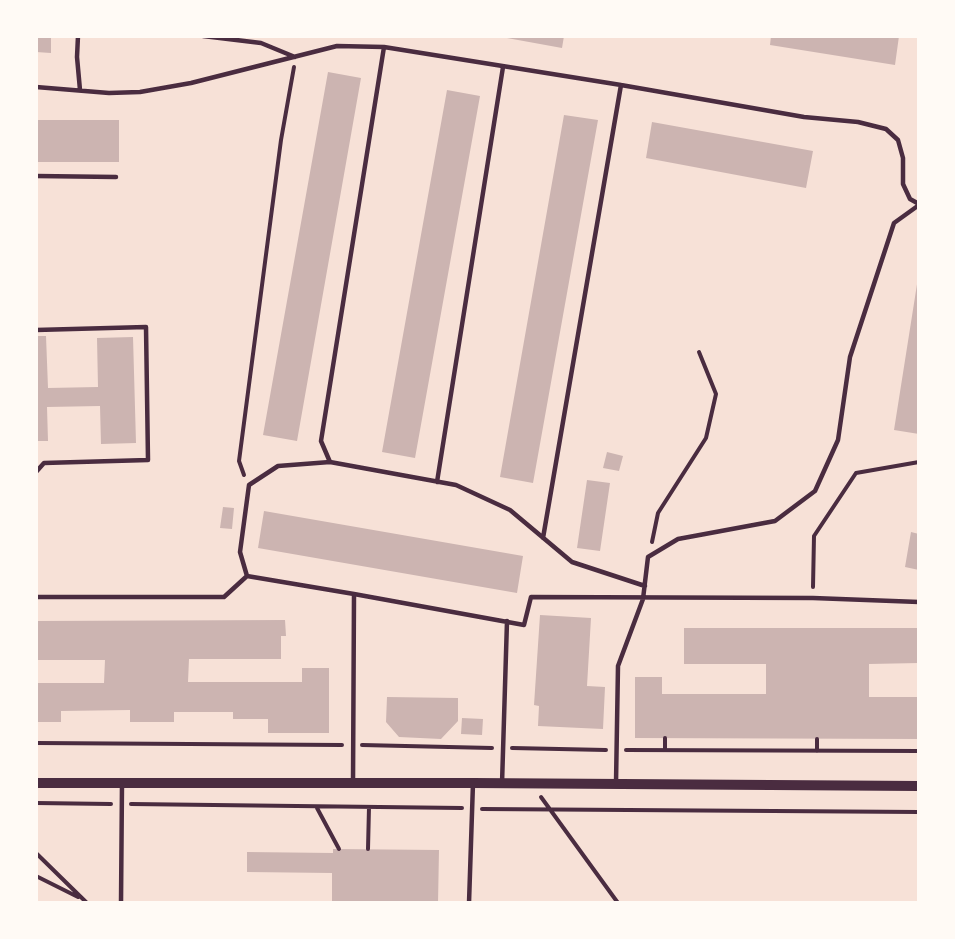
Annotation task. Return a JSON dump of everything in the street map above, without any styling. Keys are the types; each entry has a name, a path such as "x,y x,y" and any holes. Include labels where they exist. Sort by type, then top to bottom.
{"street":[{"path":"36,783 919,786"}],"lane":[{"path":"78,36 80,90"},
{"path":"203,36 261,43 295,57"},
{"path":"36,87 109,93 140,92 191,83 337,46 384,48 621,85 804,117 858,122 886,129 898,140 903,158 903,184 910,199 919,204 894,223 850,357 838,440 814,491 775,521 678,539 648,557 643,599 618,666 616,785"},
{"path":"330,462 321,441 384,48"},
{"path":"437,482 503,67"},
{"path":"543,538 621,85"},
{"path":"36,176 116,177"},
{"path":"36,330 146,327 148,460 44,462 36,472"},
{"path":"247,576 240,552 249,485 278,466 330,462 456,485 510,510 572,562 645,586"},
{"path":"247,576 524,625 531,597 813,598 919,602"},
{"path":"36,597 224,597 247,576"},
{"path":"353,783 354,594"},
{"path":"502,784 507,621"},
{"path":"121,903 122,783"},
{"path":"469,903 472,783"}],"path":[{"path":"249,485 239,462 281,140 295,57"},
{"path":"648,557 658,513 706,438 716,394 699,352"},
{"path":"813,598 814,536 856,472 919,462"},
{"path":"665,738 665,750"},
{"path":"817,739 817,751"},
{"path":"36,743 919,751"},
{"path":"532,784 618,903"},
{"path":"36,803 919,812"},
{"path":"316,807 339,849"},
{"path":"368,849 369,807"},
{"path":"36,853 87,903"},
{"path":"36,876 82,898"}],"building":[{"path":"36,36 51,36 51,53 36,52"},
{"path":"496,36 564,36 562,48"},
{"path":"771,36 899,36 895,65 770,45"},
{"path":"328,72 361,78 297,441 263,435"},
{"path":"447,90 480,96 415,458 382,452"},
{"path":"564,115 598,120 533,483 500,477"},
{"path":"36,120 119,120 119,162 36,162"},
{"path":"652,122 813,151 806,188 646,158"},
{"path":"919,278 919,434 894,430"},
{"path":"36,336 46,336 48,388 98,387 97,338 133,337 136,443 101,444 100,406 47,407 48,441 36,441"},
{"path":"607,452 623,456 619,471 603,468"},
{"path":"587,480 610,483 600,551 577,548"},
{"path":"223,507 234,508 232,529 220,528"},
{"path":"264,511 523,556 517,593 258,548"},
{"path":"911,532 919,534 919,570 905,567"},
{"path":"540,615 591,618 587,686 605,687 603,729 538,726 539,706 534,705"},
{"path":"285,620 286,636 281,636 281,659 189,659 188,682 302,682 302,668 329,668 329,733 268,733 268,719 233,719 233,712 174,712 174,722 130,722 130,710 61,711 61,722 36,722 36,683 104,683 105,660 36,660 36,621"},
{"path":"684,628 919,628 919,663 869,664 869,697 919,697 919,739 635,738 635,677 662,677 662,694 766,694 766,664 684,664"},
{"path":"387,697 458,698 458,721 441,739 399,737 386,722"},
{"path":"462,718 483,719 482,735 461,734"},
{"path":"333,849 439,850 438,903 332,903 332,873 247,872 247,852 333,853"}]}
